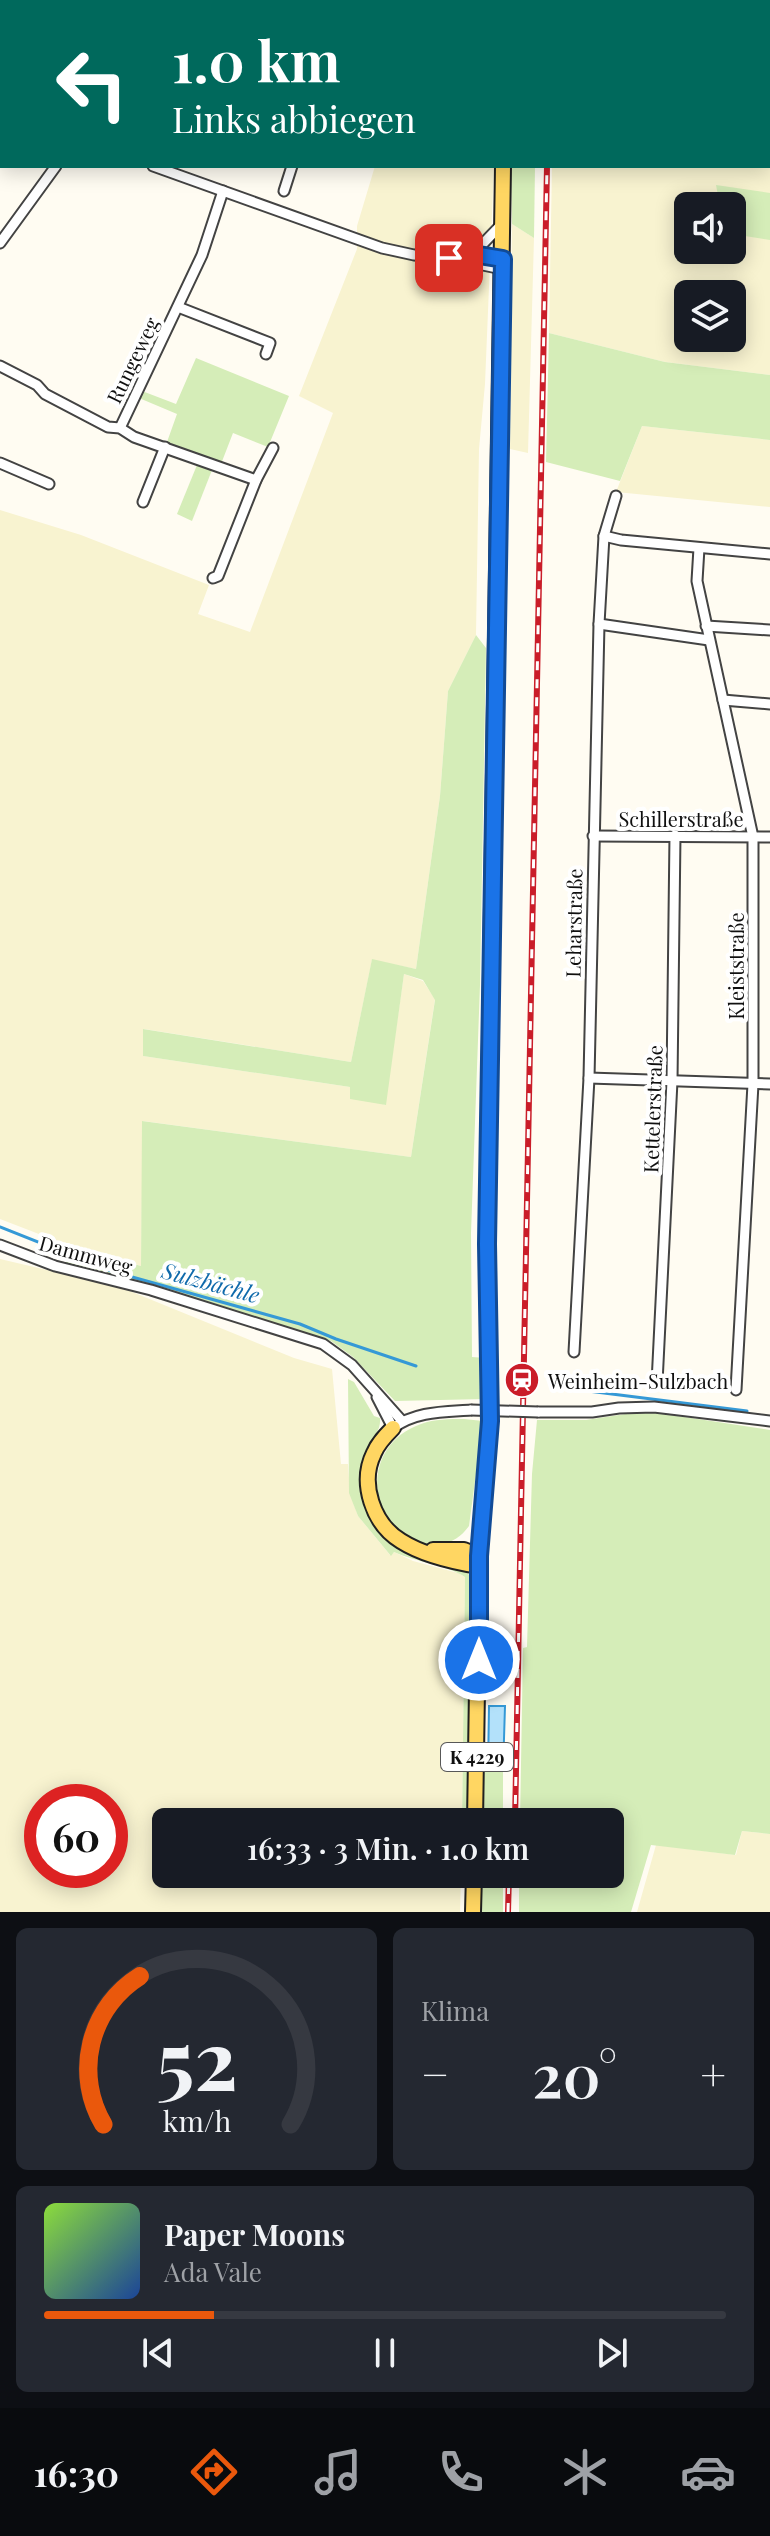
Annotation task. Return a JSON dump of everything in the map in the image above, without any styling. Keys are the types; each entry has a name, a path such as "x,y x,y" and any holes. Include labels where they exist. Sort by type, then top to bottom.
{"main road":[{"name":"K 4229","path":"475,1808 479,1561 490,1421 487,1244 503,168"},
{"path":"397,1424 380,1442 370,1463 368,1489 377,1516 398,1540 459,1563 479,1561"},
{"path":"453,1549 482,1520"},
{"path":"425,1551 453,1549 479,1561"},
{"path":"473,1912 474,1888"}],"street":[{"path":"0,243 55,168"},
{"path":"159,168 382,248 414,255 502,264"},
{"path":"284,191 291,168"},
{"name":"Rungeweg","path":"120,428 150,359 202,255 223,191"},
{"path":"473,254 503,223"},
{"path":"449,258 473,254 502,264"},
{"name":"Rungeweg","path":"178,307 270,343 266,354"},
{"path":"0,366 108,427 120,428 134,437 256,480"},
{"path":"143,502 165,447"},
{"path":"213,578 218,576 256,480 273,448"},
{"path":"0,463 49,484"},
{"name":"Leharstraße","path":"574,1352 589,1078 599,624 604,536 616,496"},
{"path":"604,536 770,554"},
{"name":"Kleiststraße","path":"699,548 697,581 753,837 753,1084 736,1390"},
{"path":"599,624 709,640"},
{"path":"706,626 770,630"},
{"path":"723,700 770,704"},
{"name":"Kettelerstraße","path":"657,1383 672,1081 675,835"},
{"name":"Schillerstraße","path":"593,836 770,837"},
{"path":"589,1078 770,1084"},
{"name":"Dammweg","path":"0,1245 55,1266 151,1290 311,1339 343,1357 376,1393 397,1424"},
{"path":"397,1424 430,1412 592,1412 654,1407 770,1421"}],"shaded area":[{"path":"374,168 494,168 485,384 479,449 476,635 448,691 440,796 416,969 372,960 351,1062 144,1029 143,1056 350,1087 385,1105 404,974 423,981 435,999 411,1157 143,1121 141,1266 70,1246 0,1219 0,510 81,535 209,585 198,614 250,632 333,413 299,396 357,249 357,226"},
{"path":"552,168 770,168 770,375 665,362 549,333"},
{"path":"512,224 534,238 528,453 510,449"},
{"path":"642,426 770,440 770,507 616,492"},
{"path":"0,1259 120,1287 294,1358 332,1369 341,1464 348,1464 350,1493 358,1516 390,1555 394,1552 465,1577 462,1808 152,1808 152,1888 461,1888 460,1912 0,1912"},
{"path":"742,1831 770,1834 770,1912 637,1912 656,1845 736,1855"}],"green space":[{"path":"511,168 535,168 534,238 512,224"},
{"path":"716,185 770,193 770,240 746,236 746,192 717,192"},
{"path":"549,333 665,362 770,375 770,440 642,426 620,481 546,462"},
{"path":"196,358 289,396 268,447 233,433 221,464 167,442 177,414 139,398 142,391 176,404"},
{"path":"197,465 212,470 192,521 177,514"},
{"path":"476,635 486,648 480,985 471,1233 472,1357 486,1358 485,1399 395,1401 353,1357 331,1341 205,1302 65,1266 70,1246 141,1266 142,1121 411,1157 435,1000 423,980 404,974 386,1105 350,1099 350,1087 143,1056 143,1029 351,1062 372,959 416,969 440,796 448,691"},
{"path":"348,1379 354,1382 374,1416 380,1418 362,1463 360,1482 366,1510 390,1539 408,1552 458,1567 470,1576 469,1808 462,1808 465,1577 394,1552 391,1556 358,1516 349,1493"},
{"path":"645,1411 770,1430 770,1834 742,1831 735,1855 651,1845 631,1912 519,1912 519,1888 624,1888 624,1808 520,1808 523,1648 527,1647 532,1474 537,1420 586,1420"},
{"path":"464,1419 483,1421 469,1526 460,1536 448,1542 439,1545 417,1544 399,1534 386,1518 379,1498 378,1476 384,1455 398,1437 421,1424"},
{"path":"483,1772 503,1772 503,1808 482,1808"},
{"path":"480,1888 503,1888 503,1912 479,1912"}],"water":[{"path":"489,1706 505,1706 503,1771 488,1770"}],"waterway":[{"name":"Sulzbächle","path":"0,1227 111,1271 300,1324 416,1366"},
{"name":"Sulzbächle","path":"580,1390 747,1411"}],"railway":[{"path":"515,1808 547,168"},
{"path":"508,1912 509,1888"}],"place":[{"name":"Weinheim-Sulzbach","path":"522,1380"}],"route":[{"path":"449,258 473,254 503,259 487,1244 490,1421 479,1556 479,1660"}]}
